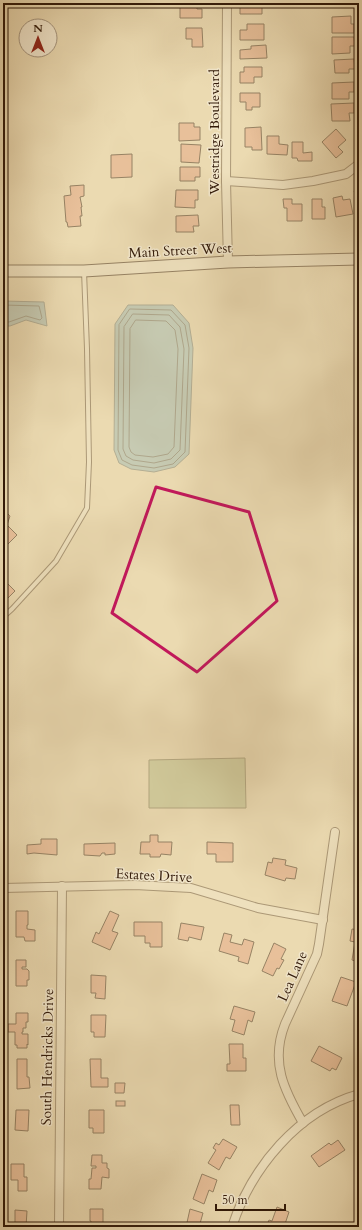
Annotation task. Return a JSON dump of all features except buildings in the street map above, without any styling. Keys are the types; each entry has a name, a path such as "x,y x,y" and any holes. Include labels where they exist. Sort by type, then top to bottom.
{"main road":[{"name":"Main Street West","path":"3,271 84,271 228,262 359,260"}],"street":[{"name":"Westridge Boulevard","path":"228,3 226,181 228,262"},
{"path":"226,181 283,185 313,181 346,174 359,164"},
{"name":"Lea Lane","path":"303,1123 282,1083 278,1063 278,1050 283,1028 317,954 335,832"},
{"name":"Estates Drive","path":"3,888 135,885 191,888 258,908 323,920"},
{"name":"South Hendricks Drive","path":"59,1227 62,886"},
{"path":"232,1227 238,1208 250,1186 278,1147 303,1123 332,1104 359,1094"}],"lane":[{"path":"3,617 56,560 87,508 89,462 84,271"}],"highlighted area":[{"path":"156,487 249,512 277,601 197,672 112,613"}],"green space":[{"path":"245,758 246,808 149,808 149,760"}],"water":[{"path":"3,301 44,302 47,326 26,320 10,326 3,326"},
{"path":"128,305 173,305 189,323 193,348 189,454 175,467 154,472 131,469 119,463 114,450 115,324"}]}
